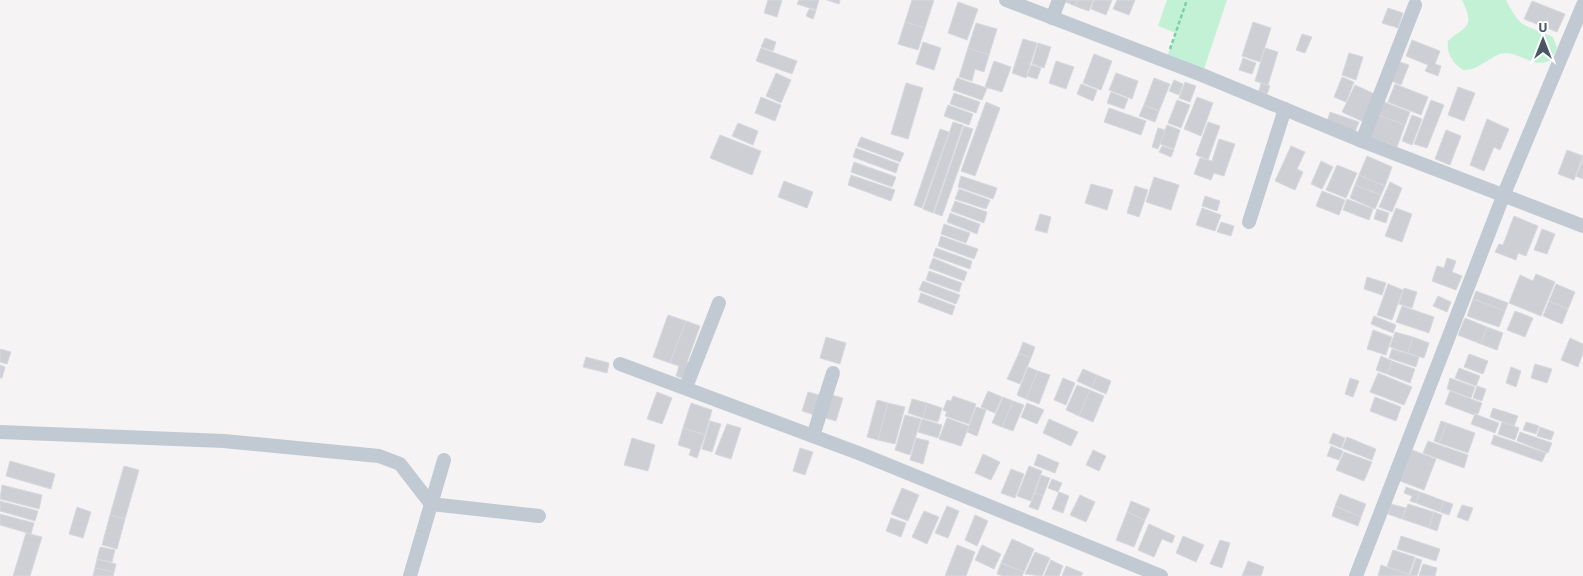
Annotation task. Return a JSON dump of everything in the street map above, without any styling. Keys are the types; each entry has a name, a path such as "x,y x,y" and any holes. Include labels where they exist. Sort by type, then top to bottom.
{"street":[{"path":"1006,0 1583,226"},
{"path":"1052,18 1058,0"},
{"path":"1362,141 1415,5"},
{"path":"1356,576 1504,194 1583,5"},
{"path":"1249,222 1285,109"},
{"path":"686,387 719,303"},
{"path":"620,364 686,387 813,436 1161,576"},
{"path":"813,436 833,373"},
{"path":"0,432 224,441 386,458 405,469 431,504 539,516"},
{"path":"410,576 444,460"}],"path":[{"path":"1165,62 1187,0"}],"green space":[{"path":"1167,0 1227,0 1202,75 1165,62 1176,33 1158,26"},
{"path":"1462,0 1506,0 1520,22 1529,28 1553,37 1557,48 1551,60 1539,63 1506,53 1496,56 1476,67 1463,70 1451,58 1448,50 1448,41 1467,25 1468,16"}],"building":[{"path":"768,0 782,0 777,17 764,13"},
{"path":"799,0 819,0 816,10 797,4"},
{"path":"827,0 840,0 839,4"},
{"path":"912,0 934,0 925,28 905,22"},
{"path":"1061,0 1078,0 1075,6"},
{"path":"1078,0 1093,0 1089,11 1075,6"},
{"path":"1094,0 1112,0 1106,15 1091,9"},
{"path":"1117,0 1135,0 1129,15 1113,9"},
{"path":"1532,1 1565,14 1557,32 1524,19"},
{"path":"958,2 978,9 967,40 948,33"},
{"path":"1388,8 1403,13 1398,28 1382,23"},
{"path":"809,9 816,11 813,19 806,16"},
{"path":"905,22 925,28 918,50 898,44"},
{"path":"1253,22 1271,28 1260,62 1242,56"},
{"path":"976,23 997,29 989,55 968,48"},
{"path":"1302,34 1312,37 1305,53 1296,50"},
{"path":"765,38 776,42 773,51 761,47"},
{"path":"1023,39 1037,43 1026,78 1012,73"},
{"path":"1412,40 1440,51 1435,64 1441,66 1438,76 1425,71 1428,65 1406,56"},
{"path":"923,42 941,48 934,70 916,64"},
{"path":"1038,43 1051,47 1044,68 1032,64"},
{"path":"761,48 797,61 792,74 756,61"},
{"path":"968,48 989,55 984,72 975,69 972,81 959,77"},
{"path":"1265,48 1278,52 1268,85 1255,81"},
{"path":"1349,53 1363,57 1356,80 1342,75"},
{"path":"1094,54 1112,61 1101,90 1083,83"},
{"path":"1243,58 1256,63 1252,74 1239,70"},
{"path":"994,61 1011,67 1002,92 985,87"},
{"path":"1056,61 1074,67 1066,89 1049,83"},
{"path":"1397,61 1409,65 1401,85 1389,80"},
{"path":"1031,65 1041,68 1037,79 1027,76"},
{"path":"776,73 791,80 781,103 766,96"},
{"path":"1116,73 1138,81 1132,99 1109,90"},
{"path":"1342,77 1354,82 1346,102 1334,97"},
{"path":"957,78 987,88 982,100 953,90"},
{"path":"1154,78 1170,84 1159,111 1144,105"},
{"path":"1174,80 1183,84 1179,95 1169,91"},
{"path":"1185,82 1196,86 1190,102 1179,98"},
{"path":"906,83 923,88 908,139 891,134"},
{"path":"1261,83 1270,86 1267,94 1259,91"},
{"path":"1081,84 1097,90 1093,101 1077,94"},
{"path":"1395,84 1428,97 1421,115 1388,102"},
{"path":"1355,85 1379,96 1366,123 1342,112"},
{"path":"1458,87 1475,93 1464,121 1448,115"},
{"path":"1111,92 1128,99 1124,109 1107,103"},
{"path":"954,93 980,102 976,113 950,104"},
{"path":"761,97 781,105 775,121 755,113"},
{"path":"1197,97 1213,103 1201,136 1184,129"},
{"path":"1177,100 1190,105 1181,128 1168,123"},
{"path":"1431,100 1444,105 1427,148 1414,144"},
{"path":"986,102 1000,108 975,176 961,171"},
{"path":"1384,102 1410,112 1405,125 1378,115"},
{"path":"948,105 973,114 969,125 944,116"},
{"path":"1144,105 1159,111 1155,122 1139,116"},
{"path":"1109,108 1146,121 1141,135 1104,122"},
{"path":"1330,112 1359,122 1355,132 1327,122"},
{"path":"1378,115 1405,125 1397,147 1370,137"},
{"path":"1412,115 1422,119 1412,145 1402,141"},
{"path":"1487,119 1509,129 1500,150 1494,147 1484,171 1470,165"},
{"path":"953,122 963,125 933,213 923,209"},
{"path":"1208,122 1220,126 1208,160 1196,155"},
{"path":"738,123 758,131 753,145 732,136"},
{"path":"1167,125 1180,130 1174,149 1160,144"},
{"path":"964,126 973,129 942,216 934,213"},
{"path":"1158,128 1165,130 1158,149 1152,147"},
{"path":"940,129 949,132 922,208 914,205"},
{"path":"1446,130 1461,136 1450,165 1435,159"},
{"path":"720,135 761,151 752,175 710,158"},
{"path":"861,137 904,153 900,162 857,146"},
{"path":"1219,139 1235,144 1224,176 1214,173 1211,180 1194,174 1200,158 1212,161"},
{"path":"1162,146 1174,150 1171,157 1159,152"},
{"path":"1291,146 1305,152 1297,169 1303,172 1295,190 1275,181"},
{"path":"856,148 899,164 896,173 853,157"},
{"path":"1567,150 1583,156 1574,180 1558,174"},
{"path":"1367,156 1392,167 1385,186 1359,175"},
{"path":"1583,159 1583,179 1576,176"},
{"path":"1321,161 1333,167 1322,189 1311,184"},
{"path":"854,162 896,177 892,187 851,172"},
{"path":"1337,165 1357,173 1346,198 1326,190"},
{"path":"851,175 895,190 891,201 848,185"},
{"path":"1359,175 1385,186 1381,195 1355,185"},
{"path":"961,176 997,188 993,199 958,187"},
{"path":"1154,177 1179,185 1171,210 1146,202"},
{"path":"784,181 813,192 807,208 778,197"},
{"path":"1390,182 1402,188 1392,212 1379,207"},
{"path":"1091,184 1113,190 1107,210 1085,203"},
{"path":"1355,185 1381,195 1375,209 1350,198"},
{"path":"1135,186 1148,190 1139,217 1127,213"},
{"path":"959,189 990,200 986,209 955,199"},
{"path":"1322,191 1345,200 1339,215 1316,206"},
{"path":"1205,196 1220,201 1217,211 1202,206"},
{"path":"1347,199 1373,209 1369,220 1343,210"},
{"path":"955,201 987,212 984,223 951,211"},
{"path":"1202,208 1221,215 1215,231 1196,225"},
{"path":"1396,208 1412,214 1402,242 1385,236"},
{"path":"1377,209 1389,213 1386,223 1374,219"},
{"path":"950,213 980,224 977,234 947,222"},
{"path":"1040,214 1051,217 1047,233 1035,230"},
{"path":"1514,216 1538,226 1526,256 1518,253 1516,260 1495,252 1499,244 1503,245"},
{"path":"1221,222 1234,226 1231,236 1217,232"},
{"path":"944,224 970,233 966,243 941,234"},
{"path":"1542,229 1555,234 1547,254 1534,250"},
{"path":"941,236 978,249 974,259 938,246"},
{"path":"936,248 972,261 970,269 933,256"},
{"path":"933,258 967,272 964,281 929,268"},
{"path":"1447,258 1456,261 1452,272 1462,276 1456,290 1432,281 1437,266 1444,268"},
{"path":"929,271 962,283 959,292 926,280"},
{"path":"1536,274 1555,282 1541,316 1509,303 1520,275 1533,281"},
{"path":"1367,277 1386,283 1382,295 1364,289"},
{"path":"923,281 960,295 956,304 919,290"},
{"path":"1388,284 1403,290 1392,320 1377,315"},
{"path":"1556,284 1575,292 1568,309 1549,301"},
{"path":"1404,288 1417,292 1412,308 1399,304"},
{"path":"1476,291 1508,303 1505,311 1473,299"},
{"path":"921,293 955,306 952,315 918,302"},
{"path":"1438,296 1451,302 1447,312 1433,306"},
{"path":"1473,299 1505,311 1499,327 1467,316"},
{"path":"1549,301 1568,309 1562,324 1543,316"},
{"path":"1402,306 1434,317 1429,333 1396,322"},
{"path":"1515,311 1533,318 1525,337 1507,330"},
{"path":"668,315 686,321 670,363 653,357"},
{"path":"1374,316 1396,325 1393,333 1371,324"},
{"path":"1465,318 1487,327 1481,344 1458,335"},
{"path":"686,321 700,326 687,362 693,364 687,380 676,376 679,366 670,363"},
{"path":"1487,327 1503,333 1497,350 1481,344"},
{"path":"1373,330 1392,337 1386,355 1367,349"},
{"path":"1395,332 1413,337 1408,353 1390,347"},
{"path":"826,337 846,343 840,364 820,358"},
{"path":"1413,337 1429,343 1424,358 1408,353"},
{"path":"1570,338 1583,344 1583,353 1578,367 1561,360"},
{"path":"1023,342 1035,347 1031,358 1019,353"},
{"path":"0,349 11,352 7,364 0,362"},
{"path":"1392,349 1419,357 1416,367 1389,358"},
{"path":"1019,353 1031,358 1020,384 1007,379"},
{"path":"1469,354 1488,361 1483,374 1464,367"},
{"path":"1381,356 1392,361 1387,374 1376,370"},
{"path":"586,357 609,363 607,373 583,367"},
{"path":"1392,361 1415,369 1410,383 1387,374"},
{"path":"1535,364 1552,369 1547,383 1531,378"},
{"path":"0,365 5,367 2,378 0,378"},
{"path":"1028,367 1038,371 1026,399 1017,395"},
{"path":"1511,367 1521,371 1516,387 1506,383"},
{"path":"1459,368 1480,376 1476,386 1455,378"},
{"path":"1083,369 1097,375 1092,388 1077,381"},
{"path":"1038,371 1050,375 1039,404 1026,399"},
{"path":"1378,373 1412,387 1404,405 1370,392"},
{"path":"1097,375 1111,381 1106,394 1092,388"},
{"path":"1063,378 1075,383 1066,405 1054,400"},
{"path":"1350,378 1359,381 1353,397 1345,394"},
{"path":"1450,378 1475,387 1471,398 1447,389"},
{"path":"1077,385 1090,390 1079,416 1066,410"},
{"path":"1477,386 1486,389 1482,401 1473,398"},
{"path":"1090,390 1104,396 1093,422 1079,416"},
{"path":"988,391 1002,397 995,413 981,407"},
{"path":"1450,391 1482,403 1478,414 1475,413 1474,415 1445,404"},
{"path":"657,392 672,398 662,424 647,419"},
{"path":"808,392 823,396 818,416 802,411"},
{"path":"828,394 843,398 836,421 822,417"},
{"path":"953,396 976,404 969,424 945,416 947,412 943,410 947,400 951,401"},
{"path":"1003,397 1013,401 1002,427 992,423"},
{"path":"1375,397 1401,407 1396,421 1370,411"},
{"path":"912,399 927,403 923,418 908,413"},
{"path":"877,400 888,403 878,440 867,437"},
{"path":"1013,401 1024,405 1013,431 1002,427"},
{"path":"691,403 712,410 705,435 683,428"},
{"path":"888,403 905,407 895,444 878,440"},
{"path":"927,403 942,408 938,422 923,418"},
{"path":"1027,403 1044,410 1037,424 1021,417"},
{"path":"976,407 986,410 977,436 967,432"},
{"path":"1493,408 1518,416 1514,426 1490,417"},
{"path":"1475,414 1499,423 1495,433 1471,424"},
{"path":"905,415 921,419 910,455 895,450"},
{"path":"947,418 969,426 961,446 939,439"},
{"path":"922,419 942,425 938,438 918,432"},
{"path":"1049,419 1078,432 1071,446 1043,433"},
{"path":"710,421 721,424 712,452 702,449"},
{"path":"1441,421 1447,423 1439,443 1434,441"},
{"path":"1502,422 1519,428 1515,440 1498,434"},
{"path":"1526,422 1539,426 1536,434 1523,430"},
{"path":"1447,423 1475,433 1468,453 1439,443"},
{"path":"727,424 741,428 731,459 715,454"},
{"path":"1540,427 1554,432 1551,440 1537,436"},
{"path":"683,428 705,435 697,458 689,455 691,449 678,445"},
{"path":"1520,432 1552,443 1548,453 1517,441"},
{"path":"1333,433 1345,438 1341,448 1329,443"},
{"path":"1494,435 1546,453 1542,462 1491,444"},
{"path":"1347,437 1376,449 1372,460 1342,448"},
{"path":"632,438 655,445 648,471 624,465"},
{"path":"916,438 929,441 923,464 910,460"},
{"path":"1428,441 1468,455 1464,468 1423,453"},
{"path":"1331,446 1343,451 1339,460 1327,456"},
{"path":"800,448 813,452 805,475 793,471"},
{"path":"1093,450 1106,456 1099,471 1086,465"},
{"path":"1412,450 1436,459 1424,490 1400,481"},
{"path":"1344,452 1372,462 1364,481 1336,470"},
{"path":"983,454 1000,462 991,480 975,473"},
{"path":"1038,454 1059,463 1055,473 1034,465"},
{"path":"10,461 55,474 51,489 6,476"},
{"path":"124,466 139,470 125,519 110,515"},
{"path":"1029,466 1042,471 1031,501 1017,496"},
{"path":"1011,469 1024,474 1015,498 1001,493"},
{"path":"1041,475 1050,478 1043,496 1035,493"},
{"path":"1052,479 1062,483 1058,492 1048,488"},
{"path":"2,485 42,495 39,509 0,499"},
{"path":"1406,487 1420,492 1416,503 1410,501 1412,496 1404,493"},
{"path":"902,488 919,495 908,521 891,514"},
{"path":"1059,492 1069,496 1063,513 1052,509"},
{"path":"1420,492 1444,501 1440,512 1416,503"},
{"path":"1035,493 1043,496 1038,510 1029,507"},
{"path":"1340,494 1366,504 1361,517 1335,506"},
{"path":"1080,495 1095,502 1086,522 1070,515"},
{"path":"0,501 38,511 35,521 0,511"},
{"path":"1131,501 1150,509 1145,520 1127,512"},
{"path":"1444,501 1453,504 1449,515 1440,512"},
{"path":"1391,504 1406,508 1402,519 1388,514"},
{"path":"1408,504 1434,512 1429,528 1402,519"},
{"path":"1462,505 1473,508 1468,521 1457,517"},
{"path":"947,506 959,511 948,538 935,533"},
{"path":"1335,506 1361,517 1358,526 1332,516"},
{"path":"77,507 91,512 83,538 69,534"},
{"path":"924,511 939,517 927,544 912,537"},
{"path":"1127,512 1145,520 1134,547 1116,540"},
{"path":"1434,512 1442,515 1437,531 1429,528"},
{"path":"0,514 34,523 31,534 0,525"},
{"path":"110,515 125,519 117,549 102,545"},
{"path":"975,515 988,521 977,546 965,540"},
{"path":"891,518 906,523 901,537 886,531"},
{"path":"1149,524 1175,536 1172,543 1162,539 1154,557 1138,550"},
{"path":"26,533 42,537 30,576 13,576"},
{"path":"1183,536 1204,545 1196,562 1176,553"},
{"path":"1401,536 1440,549 1436,561 1397,549"},
{"path":"1012,539 1034,549 1024,572 1001,563"},
{"path":"1220,540 1230,543 1222,568 1210,564"},
{"path":"957,545 975,552 966,576 945,576"},
{"path":"982,545 1001,554 994,569 975,560"},
{"path":"100,547 115,550 112,562 97,559"},
{"path":"1393,550 1415,557 1409,574 1387,567"},
{"path":"1035,552 1050,558 1042,576 1025,574"},
{"path":"1416,558 1422,560 1417,576 1410,575"},
{"path":"97,559 116,564 114,572 95,568"},
{"path":"1051,560 1063,566 1059,576 1044,576"},
{"path":"1248,561 1264,567 1261,576 1242,576"},
{"path":"1001,563 1024,572 1022,576 1003,576 997,574"},
{"path":"1423,564 1437,568 1435,576 1419,576"},
{"path":"1381,565 1413,576 1378,576"},
{"path":"1066,566 1083,573 1081,576 1062,576"},
{"path":"95,568 114,572 113,576 93,576"}]}
